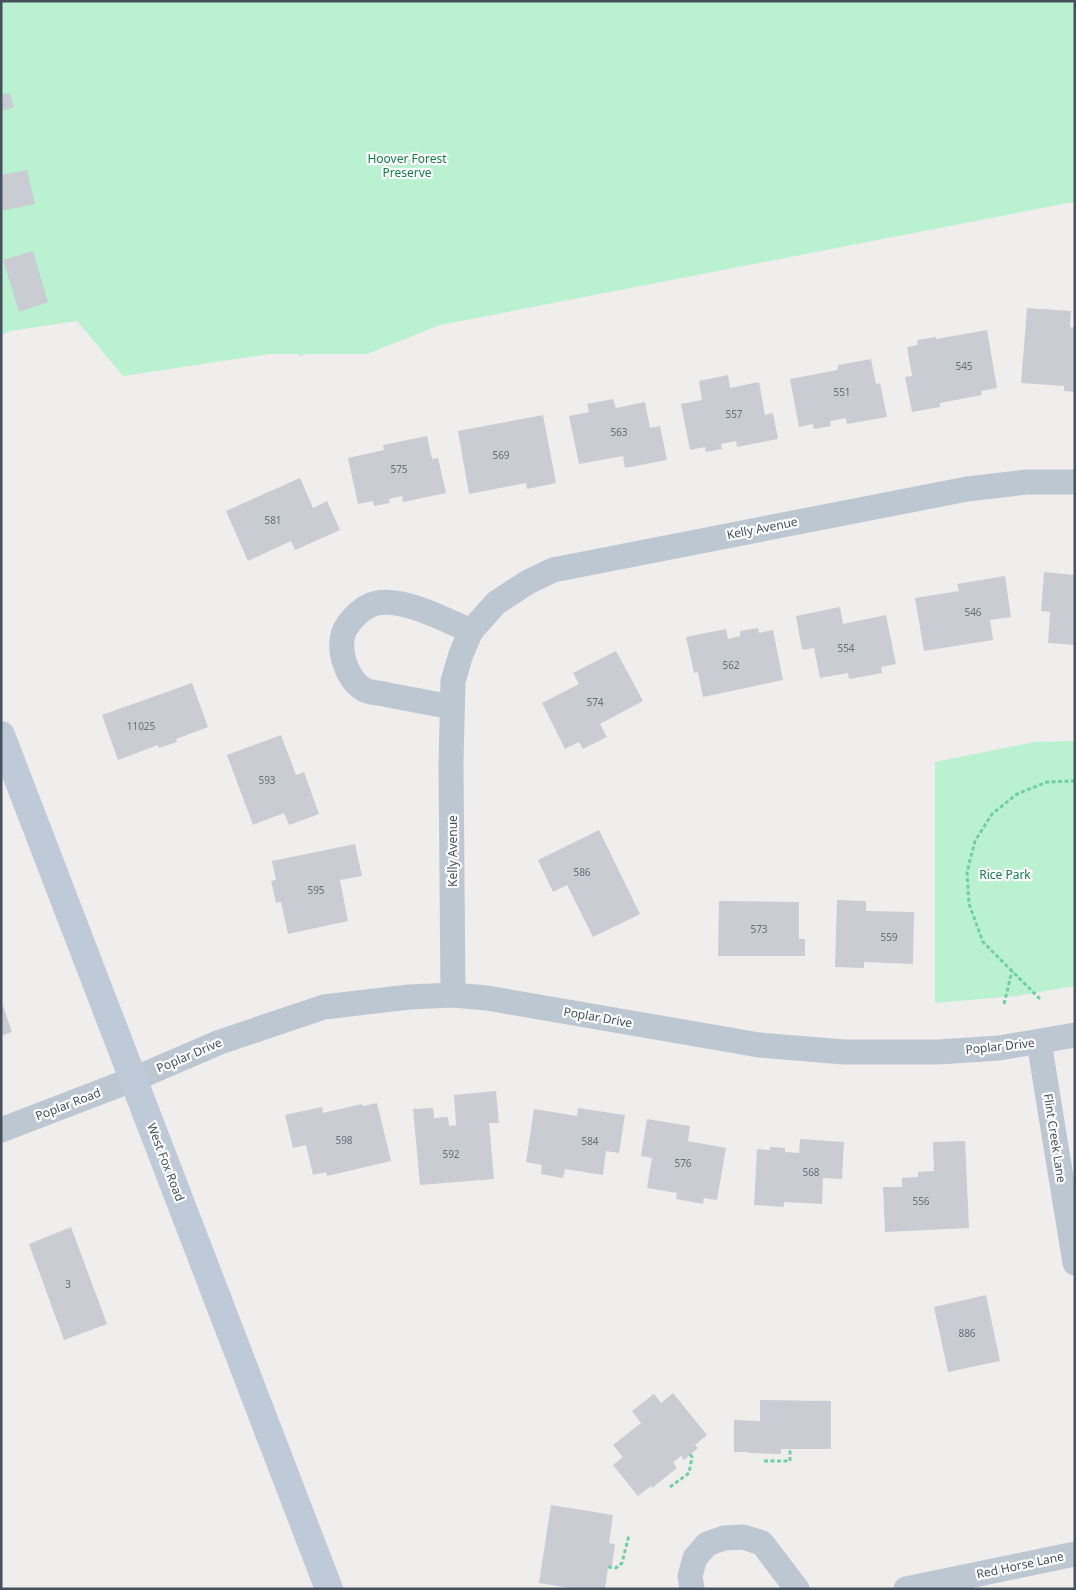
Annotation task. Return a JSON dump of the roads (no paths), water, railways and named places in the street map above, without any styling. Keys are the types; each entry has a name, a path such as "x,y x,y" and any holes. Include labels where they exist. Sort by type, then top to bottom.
{"street":[{"name":"Kelly Avenue","path":"453,995 453,681 461,654 471,631 496,603 528,582 554,570 967,489 1027,482 1075,482"},
{"path":"452,707 365,690 352,679 344,660 342,639 349,623 360,611 376,603 394,603 416,608 471,631"},
{"name":"West Fox Road","path":"1,735 330,1589"},
{"name":"Poplar Drive","path":"134,1079 220,1042 324,1007 409,997 453,995 487,998 759,1044 844,1052 938,1052 999,1048 1075,1035"},
{"name":"Flint Creek Lane","path":"1040,1042 1075,1263"},
{"name":"Poplar Road","path":"1,1130 134,1079"},
{"path":"692,1589 690,1576 695,1558 707,1544 724,1538 744,1537 762,1543 797,1589"},
{"name":"Red Horse Lane","path":"906,1589 1075,1554"}],"park label":[{"name":"Hoover Forest Preserve","path":"407,165"},
{"name":"Rice Park","path":"1005,874"}]}
